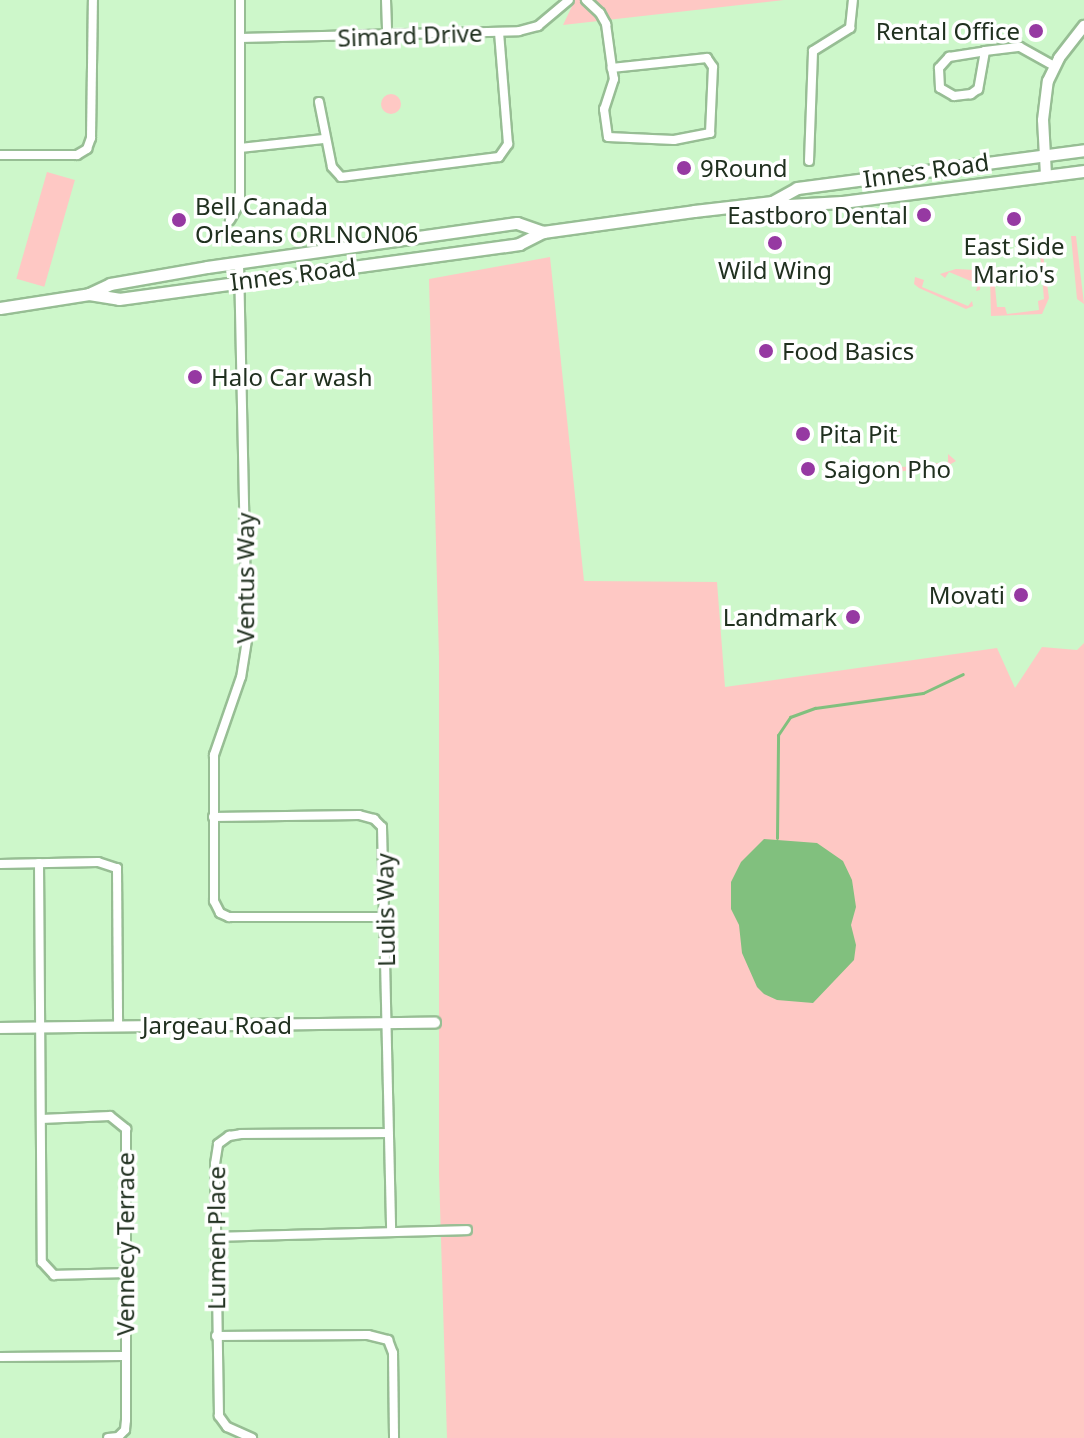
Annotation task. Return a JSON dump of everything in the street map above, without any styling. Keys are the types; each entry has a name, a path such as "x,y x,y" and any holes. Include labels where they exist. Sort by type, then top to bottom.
{"main road":[{"name":"Innes Road","path":"772,202 797,188 1084,150"},
{"name":"Innes Road","path":"89,294 119,299 519,244 543,232 772,202 789,205 842,202 1084,171"},
{"name":"Innes Road","path":"0,308 89,294 110,284 517,223 543,232"}],"street":[{"path":"0,155 77,155 87,149 91,138 93,0"},
{"path":"230,220 240,203 240,0"},
{"path":"386,0 387,35"},
{"name":"Simard Drive","path":"240,38 499,32 538,26 569,0"},
{"path":"586,0 606,24 613,86 604,109 608,137 674,140 710,133 713,67 707,58 612,68"},
{"path":"809,161 813,51 850,28 853,0"},
{"path":"1046,175 1044,97 1054,66 1084,26"},
{"path":"319,102 332,167 348,178 499,157 508,144 499,32"},
{"path":"985,51 978,89 971,94 954,96 940,88 939,68 949,57 985,51 1020,47 1054,66"},
{"path":"240,148 324,139"},
{"name":"Ventus Way","path":"239,263 247,640 239,681 215,748 214,897 223,915 385,917"},
{"name":"Ludis Way","path":"213,817 355,815 376,820 384,841 391,1232"},
{"path":"0,864 98,862 117,868 118,1025"},
{"path":"39,863 42,1262 47,1270 68,1275 125,1273"},
{"name":"Jargeau Road","path":"0,1028 435,1023"},
{"name":"Vennecy Terrace","path":"41,1119 110,1116 126,1129 125,1430 118,1437 108,1438"},
{"name":"Lumen Place","path":"252,1438 227,1427 219,1416 215,1153 222,1140 241,1134 388,1133"},
{"path":"216,1237 467,1230"},
{"path":"216,1336 368,1335 388,1340 393,1353 394,1438"},
{"path":"0,1357 124,1356"}],"shaded area":[{"path":"575,0 784,0 563,25"},
{"path":"391,94 398,97 401,104 398,111 391,114 384,111 381,104 384,97"},
{"path":"47,172 75,180 44,287 16,279"},
{"path":"1071,236 1076,236 1084,304 1077,299"},
{"path":"1040,254 1043,254 1049,298 1042,314 991,316 990,276 995,267 1001,271 994,276 997,307 1005,307 1007,314 1039,310 1038,301 1044,299"},
{"path":"550,257 584,581 717,582 725,687 997,648 1015,688 1042,647 1077,650 1084,643 1084,1438 447,1438 439,1173 439,657 429,279"},
{"path":"956,269 976,270 981,277 980,290 976,291 978,284 949,272 945,278 940,274"},
{"path":"915,277 924,280 922,287 968,306 972,301 973,306 966,309 919,288 914,284"},
{"path":"948,454 956,461 949,465 852,478 845,472 848,466 851,473 897,468 899,460 902,467 948,462"},
{"path":"764,839 817,843 843,861 852,880 856,907 851,925 856,945 854,960 813,1003 777,1000 764,994 757,987 742,953 739,925 731,909 731,882 741,862"}],"waterway":[{"path":"777,838 778,735 790,717 815,708 923,693 963,674"}],"place":[{"name":"Rental Office","path":"1036,31"},
{"name":"9Round","path":"684,168"},
{"name":"Eastboro Dental","path":"924,215"},
{"name":"East Side Mario's","path":"1014,219"},
{"name":"Bell Canada Orleans ORLNON06","path":"179,220"},
{"name":"Wild Wing","path":"775,243"},
{"name":"Food Basics","path":"766,351"},
{"name":"Halo Car wash","path":"195,377"},
{"name":"Pita Pit","path":"803,434"},
{"name":"Saigon Pho","path":"808,469"},
{"name":"Movati","path":"1021,595"},
{"name":"Landmark","path":"853,617"}]}
